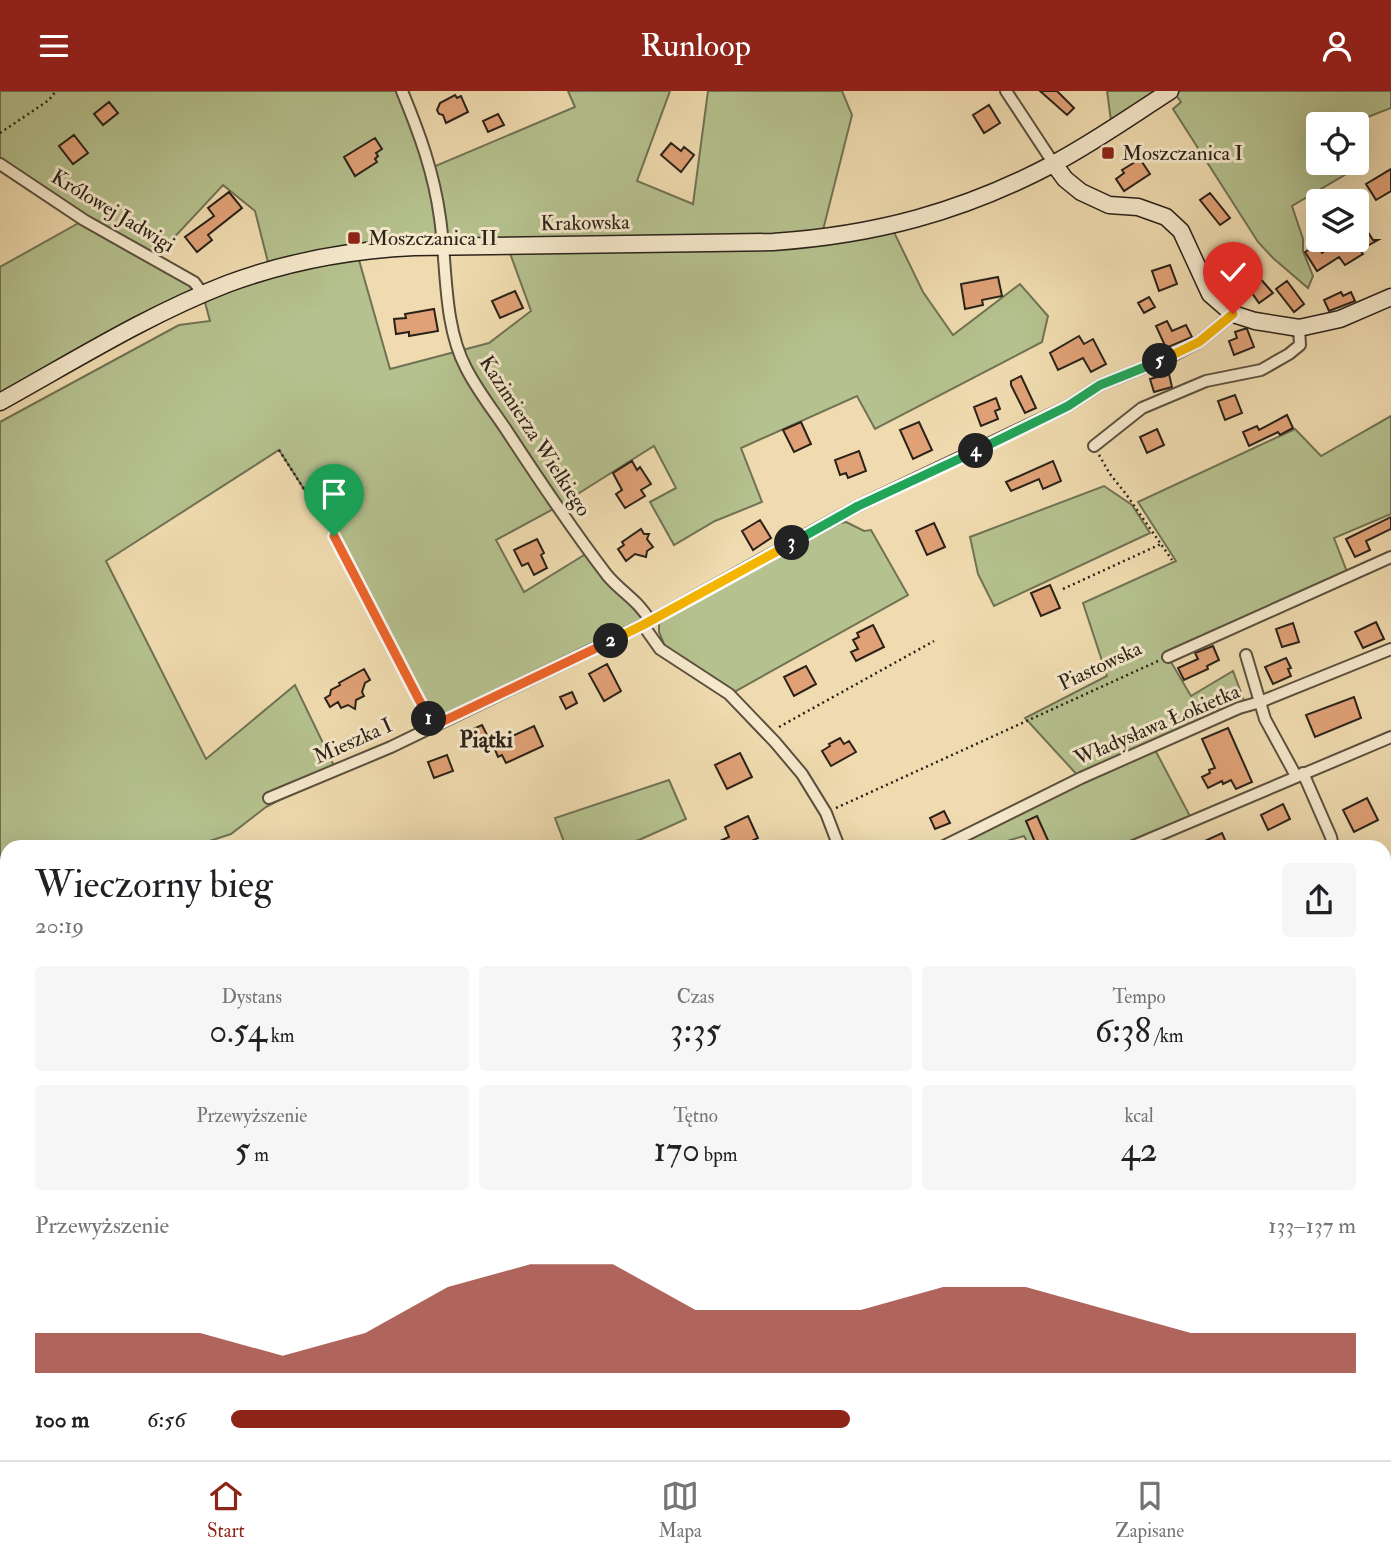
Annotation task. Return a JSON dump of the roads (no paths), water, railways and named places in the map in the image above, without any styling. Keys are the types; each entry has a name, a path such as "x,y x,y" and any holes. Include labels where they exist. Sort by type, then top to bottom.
{"main road":[{"name":"Krakowska","path":"0,402 146,321 203,294 270,270 331,256 386,248 443,246 773,241 841,236 929,216 1015,183 1054,164 1170,91"},
{"path":"1054,164 1065,179 1080,192 1109,205 1139,207 1166,218 1181,231 1210,294 1233,314 1255,321 1299,328 1340,319 1391,297"}],"street":[{"name":"Kazimierza Wielkiego","path":"402,91 435,184 444,276 454,337 466,368 552,501 610,578 645,612 646,623 660,649 729,694 767,734 802,774 826,813 836,840"},
{"path":"1006,91 1054,164"},
{"name":"Królowej Jadwigi","path":"0,164 84,220 194,282 203,294"},
{"name":"Mieszka I","path":"269,798 391,747 646,623 858,506 1068,406 1100,385 1168,358 1199,342 1233,314"},
{"path":"1094,446 1142,408 1206,381 1261,370 1289,354 1300,345 1299,328"},
{"name":"Piastowska","path":"1168,657 1391,557"},
{"name":"Władysława Łokietka","path":"956,840 1080,778 1239,708 1391,649"},
{"path":"1247,655 1265,719 1299,775 1332,840"},
{"path":"1147,840 1391,737"}],"place":[{"name":"Moszczanica I","path":"1108,153"},
{"name":"Moszczanica II","path":"354,238"}],"district":[{"name":"Piątki","path":"486,739"}]}
